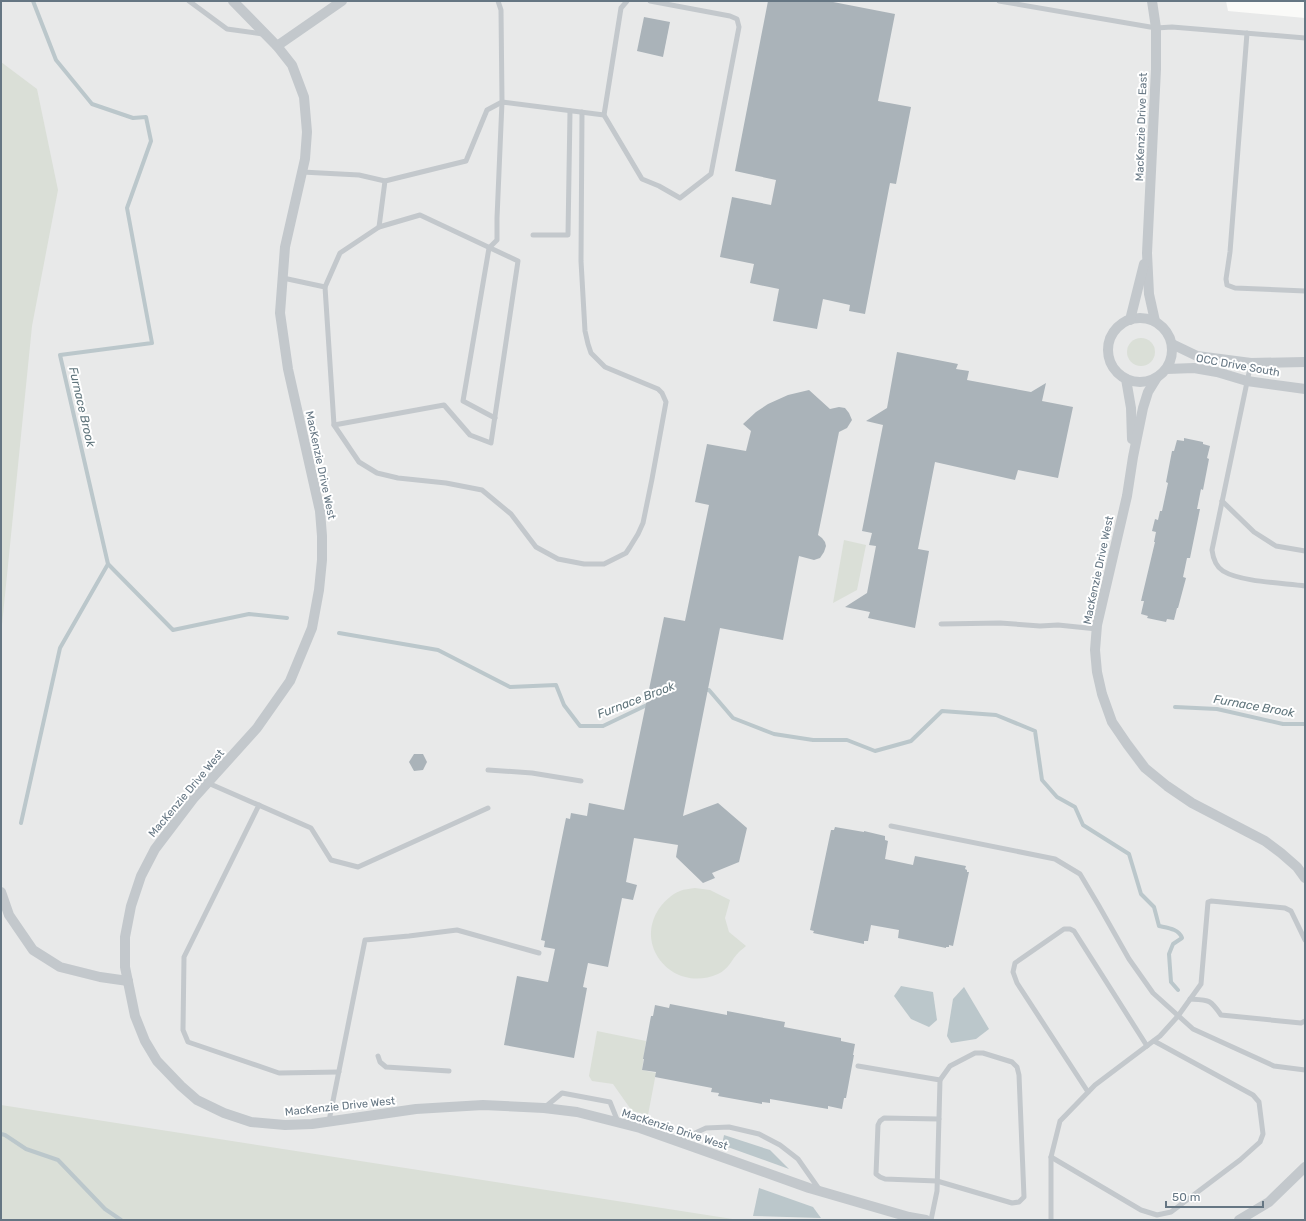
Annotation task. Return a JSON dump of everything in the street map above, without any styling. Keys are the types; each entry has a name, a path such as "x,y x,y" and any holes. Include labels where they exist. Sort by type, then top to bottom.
{"street":[{"name":"MacKenzie Drive West","path":"233,1 278,46 292,65 304,97 307,132 302,172 285,247 280,313 288,369 320,511 322,542 319,590 312,628 290,681 257,728 194,799 155,849 141,876 131,906 125,937 125,967 135,1016 145,1041 157,1061 197,1100 224,1113 251,1122 285,1125 416,1110 483,1105 544,1108 577,1112 640,1128 820,1192 909,1217 926,1220"},
{"path":"278,46 342,1"},
{"name":"MacKenzie Drive East","path":"1152,1 1156,28 1156,70 1147,253 1149,294 1155,321"},
{"name":"MacKenzie Drive East","path":"1130,320 1147,253"},
{"path":"1142,318 1155,321 1166,331 1172,344 1173,349 1171,360 1167,369 1156,379 1146,382 1136,382 1126,379 1118,374 1112,366 1108,348 1110,339 1122,324 1130,320 1142,318"},
{"name":"OCC Drive South","path":"1172,344 1197,356 1251,363 1305,362"},
{"name":"OCC Drive South","path":"1167,369 1194,368 1217,372 1247,381 1305,389"},
{"name":"MacKenzie Drive West","path":"1126,379 1131,408 1133,457"},
{"name":"MacKenzie Drive West","path":"1156,379 1148,392 1143,408 1127,496 1097,629 1095,650 1097,672 1102,694 1112,722 1145,768 1167,786 1192,803 1265,842 1282,853 1305,878"},
{"path":"1,892 8,915 33,950 60,967 100,977 128,981"},
{"path":"1239,1220 1269,1202 1305,1167"}],"lane":[{"path":"189,1 228,29 266,34"},
{"path":"495,418 463,401 489,248 497,240 502,102 501,10 498,1"},
{"path":"627,1 621,8 604,115 642,179 659,186 680,198 711,174 739,27 737,19 730,16 650,1"},
{"path":"999,1 1156,28 1172,27 1305,38"},
{"path":"1247,33 1230,252 1226,279 1227,285 1234,288 1305,291"},
{"path":"302,172 359,175 385,181 466,161 487,110 502,102 604,115"},
{"path":"533,235 568,235 570,111"},
{"path":"334,425 444,405 470,435 491,443 518,261 420,215 378,226 340,253 325,287 334,425 358,462 377,473 398,478 446,483 482,490 511,514 536,547 558,559 584,564 604,564 626,553 643,523 666,402 662,393 658,389 605,367 591,353 588,344 585,331 581,261 582,112"},
{"path":"378,226 385,181"},
{"path":"283,278 325,287"},
{"path":"1251,363 1212,550 1214,561 1222,570 1234,575 1258,581 1305,586"},
{"path":"1222,501 1254,532 1276,546 1305,551"},
{"path":"941,624 1000,623 1040,626 1058,625 1097,629"},
{"path":"488,770 532,773 581,781"},
{"path":"208,783 311,828 331,860 358,867 488,808"},
{"path":"259,805 184,957 183,1030 188,1042 279,1072 339,1072"},
{"path":"891,826 1055,859 1080,874 1129,959 1153,993 1193,1029 1274,1066 1305,1070"},
{"path":"1051,1220 1051,1156 1060,1121 1095,1085 1160,1036 1178,1016 1201,984 1208,902 1211,901 1285,908 1291,911 1305,940"},
{"path":"1088,1092 1017,982 1013,972 1015,963 1064,929 1070,929 1074,932 1147,1046"},
{"path":"329,1121 365,940 457,930 539,952"},
{"path":"1190,999 1203,1000 1212,1003 1221,1015 1301,1023 1305,1021"},
{"path":"1051,1156 1141,1210 1157,1214 1171,1212 1240,1160 1260,1142 1263,1134 1259,1102 1253,1095 1154,1041"},
{"path":"931,1220 937,1192 937,1181 939,1119 940,1080 950,1066 975,1053 983,1053 1012,1062 1017,1067 1019,1075 1024,1197 1019,1202 1012,1203 937,1181 884,1179 876,1174 878,1125 880,1121 884,1118 939,1119"},
{"path":"378,1056 380,1062 386,1067 449,1071"},
{"path":"858,1066 940,1080"},
{"path":"544,1108 562,1093 582,1096 610,1102 618,1122"},
{"path":"678,1141 706,1128 729,1127 759,1134 780,1145 798,1159 820,1192"}],"shaded area":[{"path":"1,1 1226,1 1228,11 1305,18 1305,1220 666,1220 1,1117"},
{"path":"1,62 37,89 58,190 32,326 1,635"},
{"path":"1141,338 1151,342 1155,352 1151,362 1141,366 1131,362 1127,352 1131,342"},
{"path":"844,540 866,545 857,590 833,603"},
{"path":"695,888 710,890 730,900 725,918 729,932 746,946 736,955 722,972 702,978 686,977 673,972 662,962 654,950 651,936 653,921 661,906 669,897 677,892"},
{"path":"901,986 933,992 937,1020 929,1027 911,1019 894,996"},
{"path":"964,987 989,1029 976,1039 951,1043 947,1036 953,999"},
{"path":"597,1031 646,1041 642,1070 656,1073 648,1115 632,1111 613,1084 592,1081 589,1076"},
{"path":"1,1105 739,1220 1,1220"},
{"path":"724,1135 770,1150 789,1169 722,1145"},
{"path":"759,1188 813,1207 821,1218 753,1216"}],"building":[{"path":"768,1 828,1 895,14 878,101 911,107 896,184 890,183 865,314 849,311 850,305 823,299 817,329 773,321 779,289 750,283 754,264 720,257 732,197 771,205 776,180 735,171"},
{"path":"644,17 670,22 663,57 637,51"},
{"path":"897,352 958,364 956,369 969,371 967,380 1031,392 1046,383 1042,401 1073,407 1058,478 1018,470 1015,480 935,462 918,549 929,551 915,628 868,618 870,612 845,607 867,593 876,546 869,545 872,533 862,531 883,425 866,421 887,408"},
{"path":"809,390 830,409 839,407 845,408 852,420 847,428 839,432 818,535 825,542 826,546 820,558 814,560 799,556 783,640 720,628 683,816 718,803 747,828 739,862 712,873 715,878 703,883 676,857 678,845 634,838 626,882 637,885 633,900 622,898 608,967 588,963 583,987 587,988 574,1058 504,1045 517,976 548,982 555,949 544,947 545,941 541,940 566,818 570,819 571,813 587,816 589,803 624,810 664,617 685,621 709,505 695,502 707,444 746,451 751,431 743,424 756,412 768,404 788,395"},
{"path":"1184,438 1203,442 1203,444 1210,446 1207,458 1209,459 1203,490 1201,489 1197,509 1200,509 1190,558 1187,558 1183,577 1186,578 1174,620 1167,619 1166,622 1147,618 1148,616 1141,614 1144,601 1141,601 1155,542 1156,532 1152,531 1155,519 1158,520 1160,511 1162,511 1168,483 1166,482 1172,451 1174,451 1177,440 1184,441"},
{"path":"414,754 423,754 427,762 423,770 414,771 409,762"},
{"path":"835,827 864,831 885,836 885,840 888,841 885,859 913,865 915,856 966,866 965,869 969,872 953,946 949,945 949,947 946,948 898,938 899,930 871,925 868,941 864,941 864,944 813,933 814,931 810,930 831,830 834,830"},
{"path":"670,1004 727,1015 727,1011 785,1022 784,1027 841,1038 841,1041 855,1044 846,1098 844,1098 842,1109 828,1106 828,1109 770,1099 770,1103 762,1102 762,1104 718,1096 719,1093 711,1092 712,1088 655,1077 656,1072 642,1070 651,1016 653,1016 655,1005 669,1008"}],"waterway":[{"name":"Furnace Brook","path":"33,1 56,60 92,104 133,118 146,117 151,141 127,208 152,343 60,355 108,564 173,630 249,614 287,618"},
{"path":"21,823 60,648 108,564"},
{"name":"Furnace Brook","path":"339,633 438,650 510,687 556,685 564,705 580,726 603,726 649,704"},
{"name":"Furnace Brook","path":"704,690 709,690 733,718 774,734 813,740 847,740 875,751 911,741 942,711 996,715 1035,731 1042,780 1057,797 1075,807 1083,825 1129,854 1141,894 1154,907 1159,926 1173,929 1181,935 1182,938 1173,944 1169,954 1171,982 1178,990"},
{"name":"Furnace Brook","path":"1175,707 1217,709 1283,724 1305,724"},
{"path":"1,1134 5,1135 26,1149 58,1160 105,1209 121,1220"}]}
